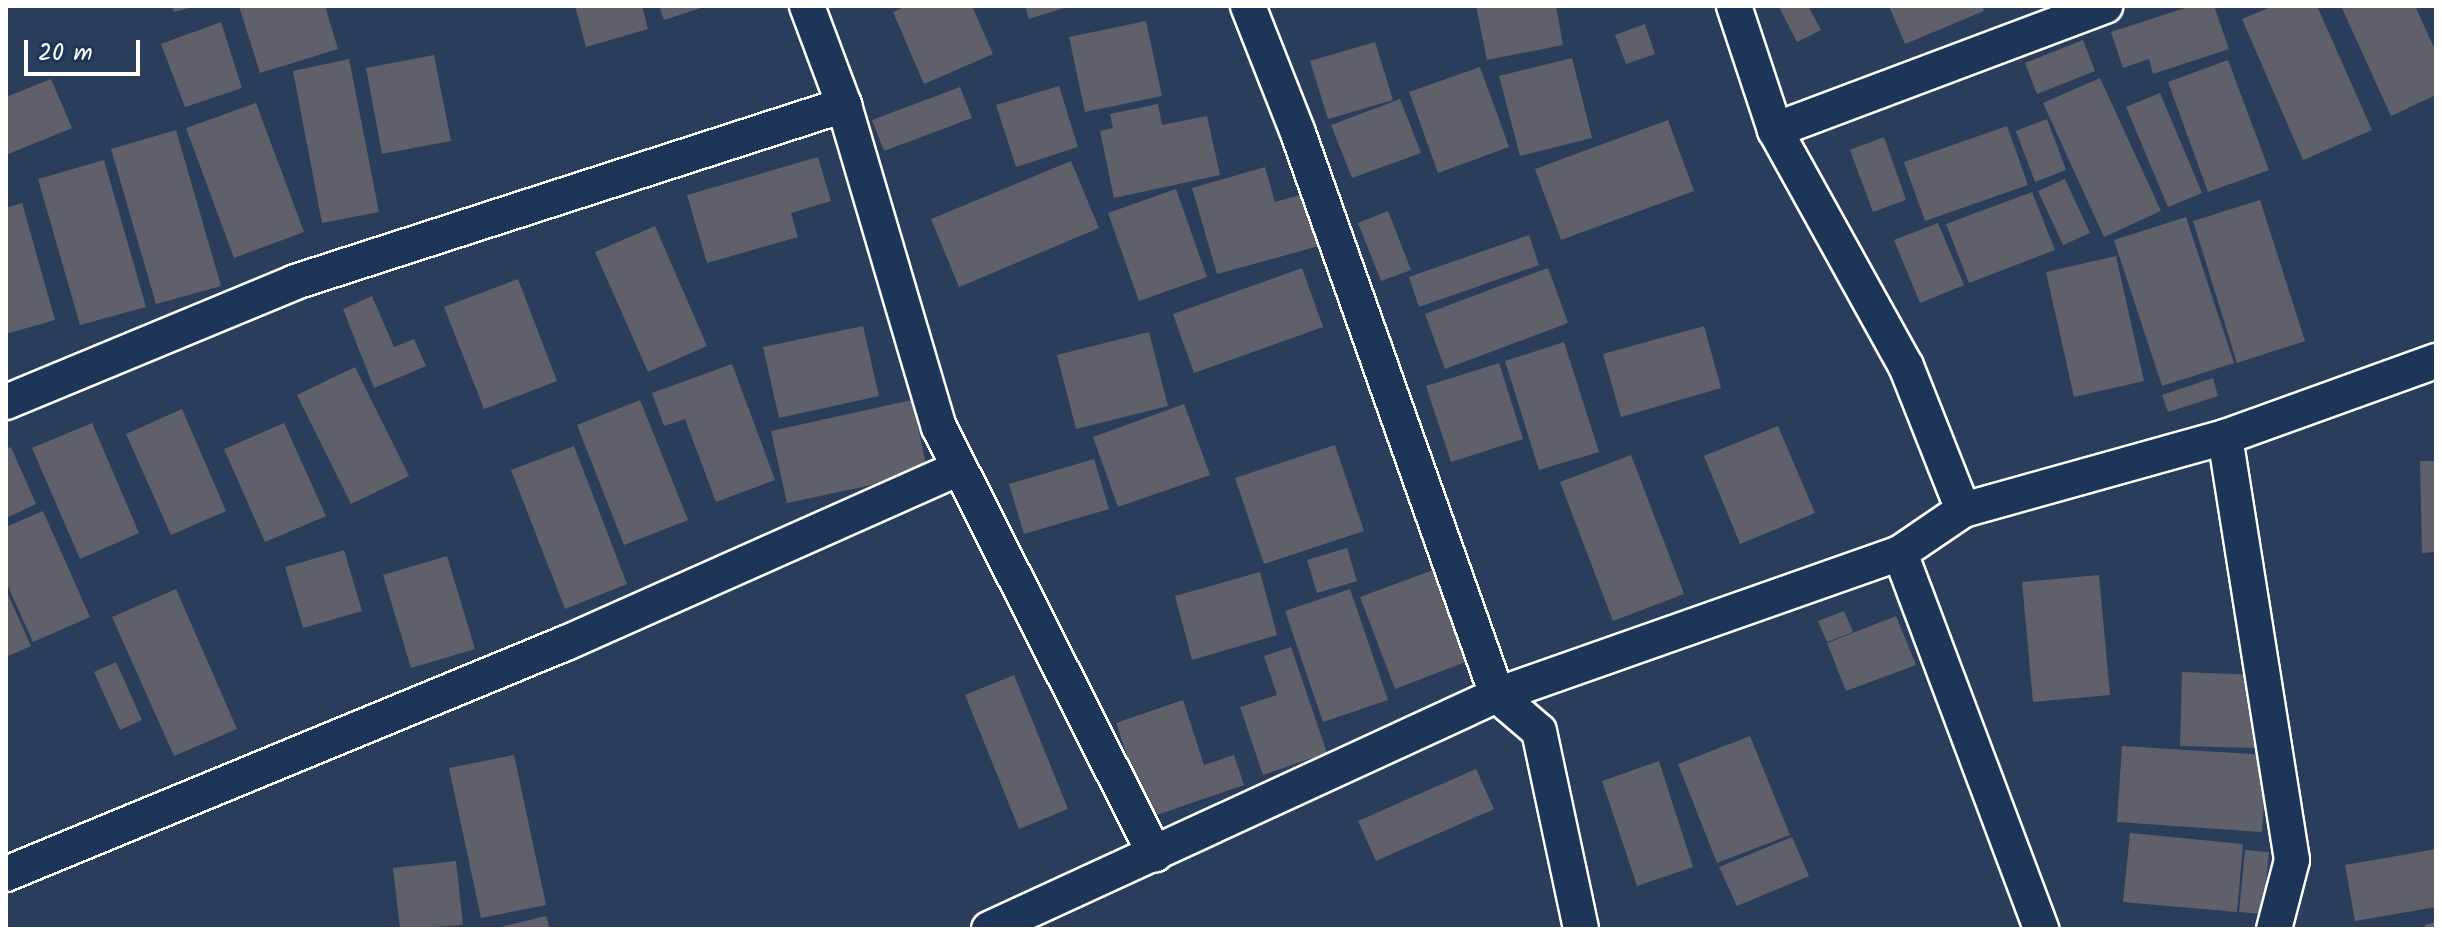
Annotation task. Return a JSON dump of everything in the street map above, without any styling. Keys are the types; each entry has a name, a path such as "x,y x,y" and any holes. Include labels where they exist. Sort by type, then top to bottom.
{"street":[{"path":"807,6 844,105 939,427 1155,854"},
{"path":"1248,6 1298,133 1497,695 1539,731 1581,929"},
{"path":"1734,6 1775,130 1906,366 1963,510"},
{"path":"1775,130 2105,6"},
{"path":"6,402 295,282 844,105"},
{"path":"989,929 1497,695 1900,553 1963,510 2225,437 2436,361"},
{"path":"2225,437 2292,860 2274,929"},
{"path":"6,874 566,643 959,468"},
{"path":"1900,553 2041,929"}],"building":[{"path":"172,6 193,6 193,7 174,12"},
{"path":"239,6 325,6 338,49 260,73"},
{"path":"575,6 642,6 648,29 586,47"},
{"path":"659,6 704,6 704,7 664,20"},
{"path":"907,6 972,6 993,54 924,84 893,12"},
{"path":"1025,6 1067,6 1067,7 1029,19"},
{"path":"1476,6 1556,6 1563,45 1487,60"},
{"path":"1808,6 1821,30 1797,42 1779,7"},
{"path":"1889,6 1982,6 1984,11 1905,44"},
{"path":"2191,6 2214,6 2229,49 2153,74 2149,59 2123,68 2111,32"},
{"path":"2273,6 2317,6 2372,130 2303,160 2242,19"},
{"path":"2341,6 2415,6 2436,52 2436,95 2391,116"},
{"path":"1146,21 1162,96 1085,112 1069,37"},
{"path":"221,22 242,88 185,107 161,44"},
{"path":"1645,24 1655,54 1626,64 1615,35"},
{"path":"2083,40 2095,71 2037,94 2025,63"},
{"path":"1375,42 1393,100 1328,119 1310,61"},
{"path":"434,55 451,141 382,154 366,68"},
{"path":"1572,58 1592,138 1520,156 1499,76"},
{"path":"349,59 379,212 322,223 293,71"},
{"path":"2228,60 2269,170 2208,192 2168,82"},
{"path":"1480,67 1509,147 1438,173 1409,92"},
{"path":"2100,78 2161,211 2104,237 2043,103"},
{"path":"51,79 72,128 6,155 6,97"},
{"path":"1059,86 1078,147 1016,167 996,105"},
{"path":"960,87 972,118 884,151 872,120"},
{"path":"2160,93 2202,193 2168,207 2126,107"},
{"path":"1400,99 1421,153 1352,178 1331,125"},
{"path":"256,103 304,232 234,258 186,128"},
{"path":"1158,104 1162,125 1207,116 1220,175 1114,198 1100,131 1113,128 1110,114"},
{"path":"2047,119 2066,170 2035,182 2016,131"},
{"path":"1668,120 1694,191 1561,240 1535,169"},
{"path":"2007,126 2028,185 1925,221 1904,162"},
{"path":"176,130 221,286 156,304 111,149"},
{"path":"1884,137 1906,200 1873,212 1850,150"},
{"path":"818,157 831,201 791,213 798,237 707,263 687,195"},
{"path":"104,160 146,307 80,325 38,179"},
{"path":"1071,161 1099,228 959,287 931,219"},
{"path":"1265,167 1275,202 1304,194 1319,246 1217,274 1192,188"},
{"path":"2065,179 2090,233 2063,245 2038,191"},
{"path":"1176,189 1207,277 1139,301 1108,213"},
{"path":"2032,192 2055,250 1969,283 1946,224"},
{"path":"2260,200 2305,341 2237,363 2193,221"},
{"path":"22,203 55,320 6,334 6,208"},
{"path":"1388,211 1411,270 1381,281 1358,223"},
{"path":"2186,217 2234,363 2162,386 2114,240"},
{"path":"1938,223 1964,285 1920,303 1894,240"},
{"path":"655,226 707,346 648,372 595,252"},
{"path":"1529,235 1539,265 1419,307 1409,277"},
{"path":"2116,256 2144,381 2074,397 2046,272"},
{"path":"1302,268 1323,327 1194,373 1173,314"},
{"path":"1548,268 1568,323 1445,369 1425,314"},
{"path":"518,279 557,381 484,409 444,307"},
{"path":"372,296 394,347 414,339 426,366 374,388 343,309"},
{"path":"863,326 879,396 779,418 763,347"},
{"path":"1704,326 1721,388 1621,417 1603,354"},
{"path":"1149,332 1168,406 1076,429 1057,355"},
{"path":"1564,342 1599,452 1539,470 1505,361"},
{"path":"1499,363 1523,439 1451,462 1426,386"},
{"path":"732,364 775,480 716,502 685,419 664,426 652,393"},
{"path":"355,367 409,476 351,504 297,395"},
{"path":"2213,378 2218,396 2168,412 2162,395"},
{"path":"640,400 688,520 624,545 577,425"},
{"path":"912,400 928,473 787,503 771,431"},
{"path":"1184,404 1210,475 1118,507 1093,437"},
{"path":"182,409 226,511 171,535 126,434"},
{"path":"92,423 139,533 80,559 32,448"},
{"path":"284,423 326,516 265,542 224,449"},
{"path":"1778,426 1815,513 1740,544 1704,456"},
{"path":"1335,445 1364,531 1264,564 1235,478"},
{"path":"574,446 627,584 565,609 511,470"},
{"path":"11,447 36,504 6,518 6,449"},
{"path":"1631,455 1684,594 1613,621 1560,482"},
{"path":"1094,459 1109,509 1024,534 1009,484"},
{"path":"2420,461 2436,461 2436,552 2422,553"},
{"path":"43,511 90,617 33,642 6,582 6,527"},
{"path":"1347,548 1357,581 1317,593 1307,560"},
{"path":"344,550 362,611 303,628 285,567"},
{"path":"447,556 475,649 411,668 383,575"},
{"path":"1433,570 1468,661 1395,689 1360,597"},
{"path":"1260,572 1277,635 1192,660 1175,596"},
{"path":"2099,575 2110,695 2033,702 2022,582"},
{"path":"176,589 237,729 174,756 112,617"},
{"path":"1350,589 1388,700 1323,722 1285,611"},
{"path":"6,590 31,646 6,657"},
{"path":"1844,611 1853,632 1827,642 1818,621"},
{"path":"1896,616 1916,665 1846,691 1827,643"},
{"path":"1291,647 1327,753 1263,775 1240,707 1277,695 1264,656"},
{"path":"116,662 142,720 120,730 94,672"},
{"path":"2182,672 2259,675 2256,748 2180,746"},
{"path":"1014,675 1068,809 1019,829 965,695"},
{"path":"1183,700 1204,765 1234,755 1244,785 1148,818 1116,723"},
{"path":"1750,736 1790,835 1717,863 1678,764"},
{"path":"2122,746 2267,755 2262,832 2117,822"},
{"path":"514,755 546,905 481,918 449,768"},
{"path":"1659,761 1693,867 1637,886 1602,781"},
{"path":"1476,769 1494,809 1376,861 1358,821"},
{"path":"2130,833 2243,844 2237,912 2123,902"},
{"path":"1792,837 1809,876 1737,906 1719,867"},
{"path":"2436,849 2436,907 2355,921 2345,865"},
{"path":"2245,850 2269,852 2263,914 2239,912"},
{"path":"456,861 463,925 400,929 393,868"},
{"path":"546,916 550,929 497,929 497,928"},
{"path":"2436,922 2436,929 2425,929 2425,925"}]}
